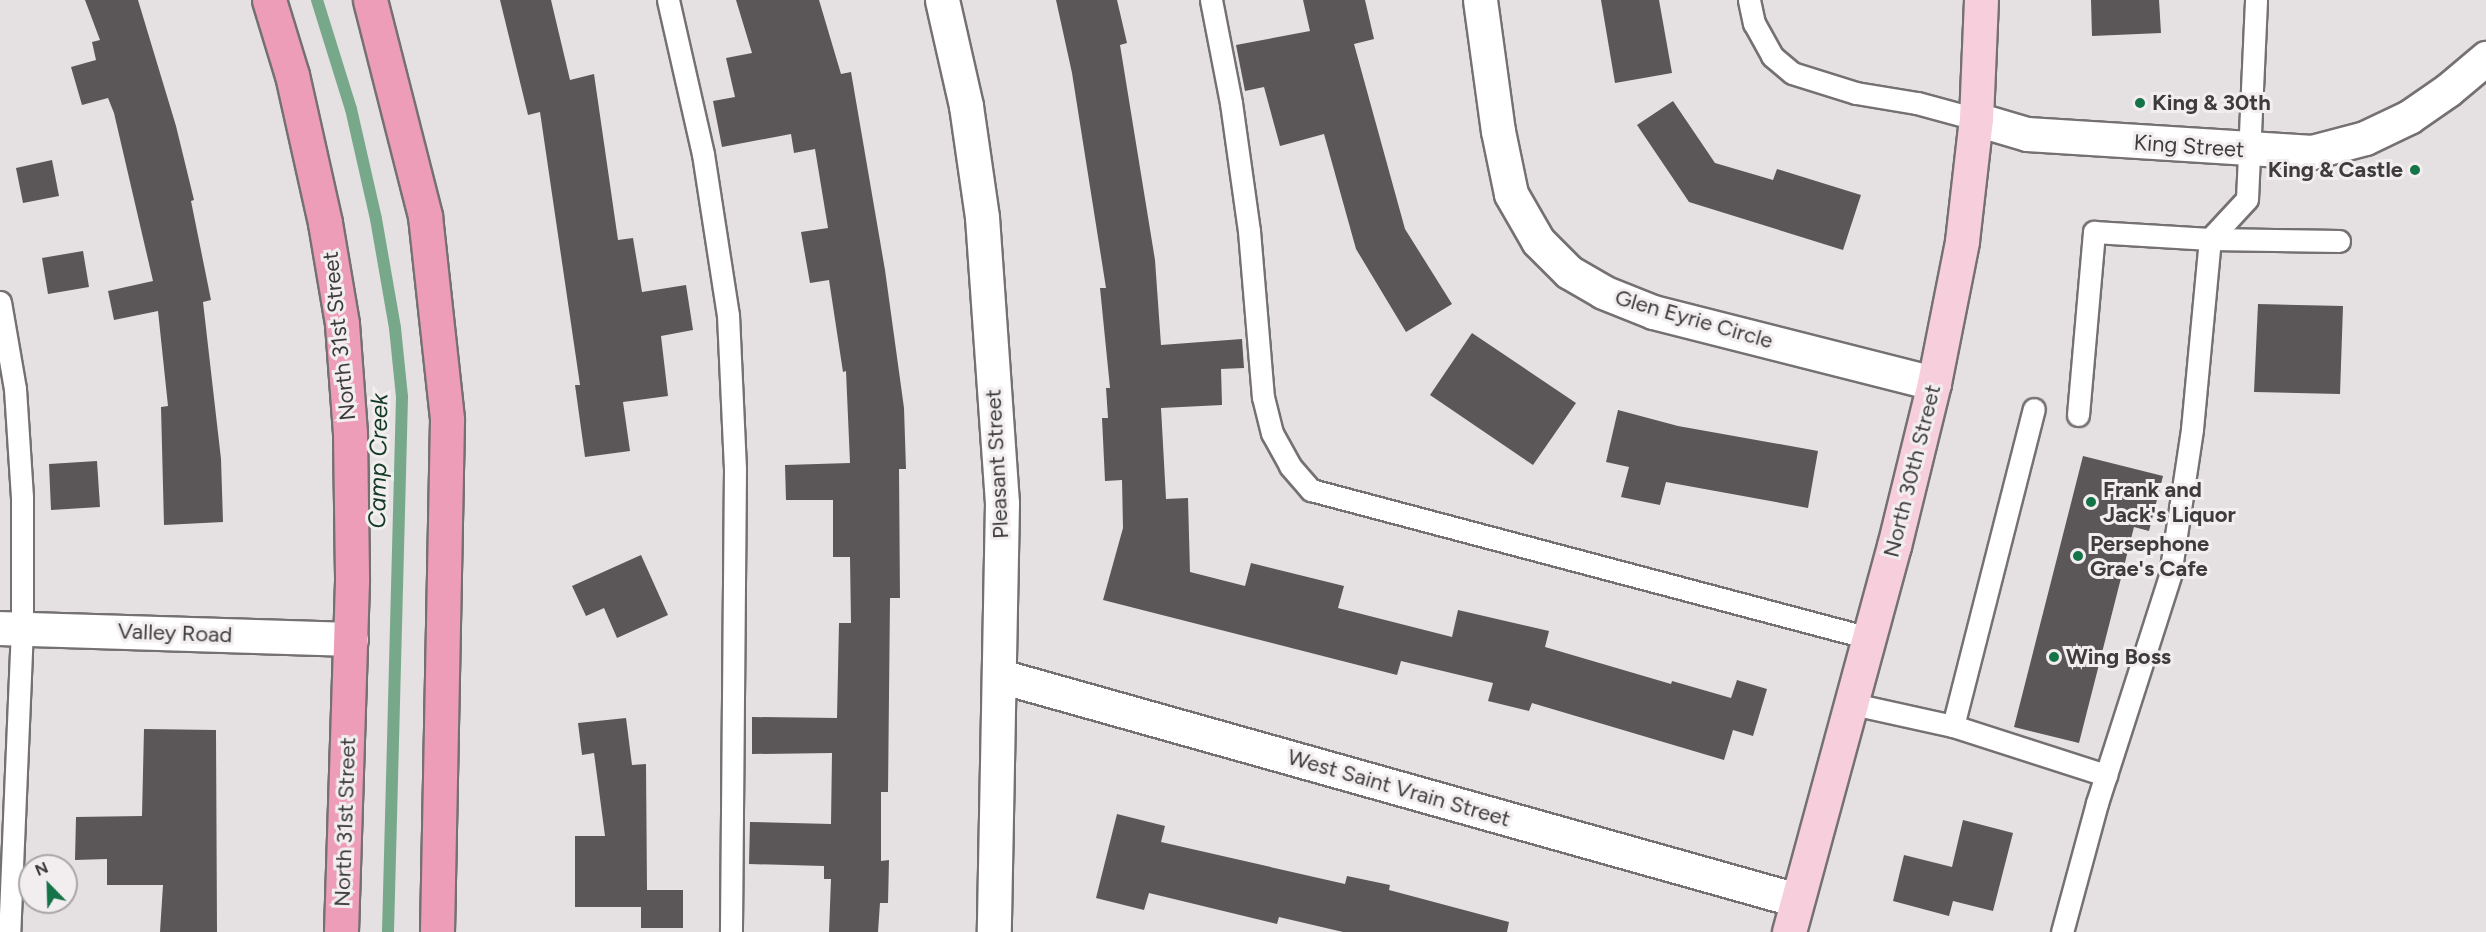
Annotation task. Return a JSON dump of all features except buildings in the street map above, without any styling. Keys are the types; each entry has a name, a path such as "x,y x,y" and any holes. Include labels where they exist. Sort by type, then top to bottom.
{"main road":[{"name":"North 31st Street","path":"269,0 292,75 326,223 342,324 350,433 351,639 341,932"},
{"path":"370,0 425,216 447,420 437,932"},
{"name":"North 30th Street","path":"1789,932 1853,704 1934,383 1962,241 1976,119 1981,0"}],"street":[{"name":"Pleasant Street","path":"942,0 966,106 982,217 1002,504 994,932"},
{"name":"Glen Eyrie Circle","path":"1480,0 1498,131 1511,194 1538,241 1569,272 1603,292 1653,312 1934,383"},
{"name":"King Street","path":"1976,119 2027,134 2251,150 2312,152 2365,138 2429,104 2486,58"},
{"name":"Valley Road","path":"11,628 351,639"},
{"name":"West Saint Vrain Street","path":"1000,676 1797,900"}],"lane":[{"path":"668,0 703,154 728,315 735,469 731,932"},
{"path":"1211,0 1231,103 1249,231 1263,397 1272,433 1290,466 1311,490 1869,638"},
{"path":"1749,0 1754,23 1772,56 1791,73 1856,93 1917,103 1976,119"},
{"path":"2062,932 2106,775 2170,575 2193,429 2210,239 2247,199 2256,0"},
{"path":"2078,415 2094,232 2210,239 2338,241"},
{"path":"0,302 16,410 22,497 11,628 6,878 9,932"},
{"path":"1953,726 2034,410"},
{"path":"1853,704 1953,726 2106,775"}],"waterway":[{"name":"Camp Creek","path":"317,0 351,109 376,219 395,328 402,397 388,932"}],"place":[{"name":"King & 30th","path":"2140,103"},
{"name":"King & Castle","path":"2415,170"},
{"name":"Frank and Jack's Liquor","path":"2091,502"},
{"name":"Persephone Grae's Cafe","path":"2078,556"},
{"name":"Wing Boss","path":"2054,657"}]}
